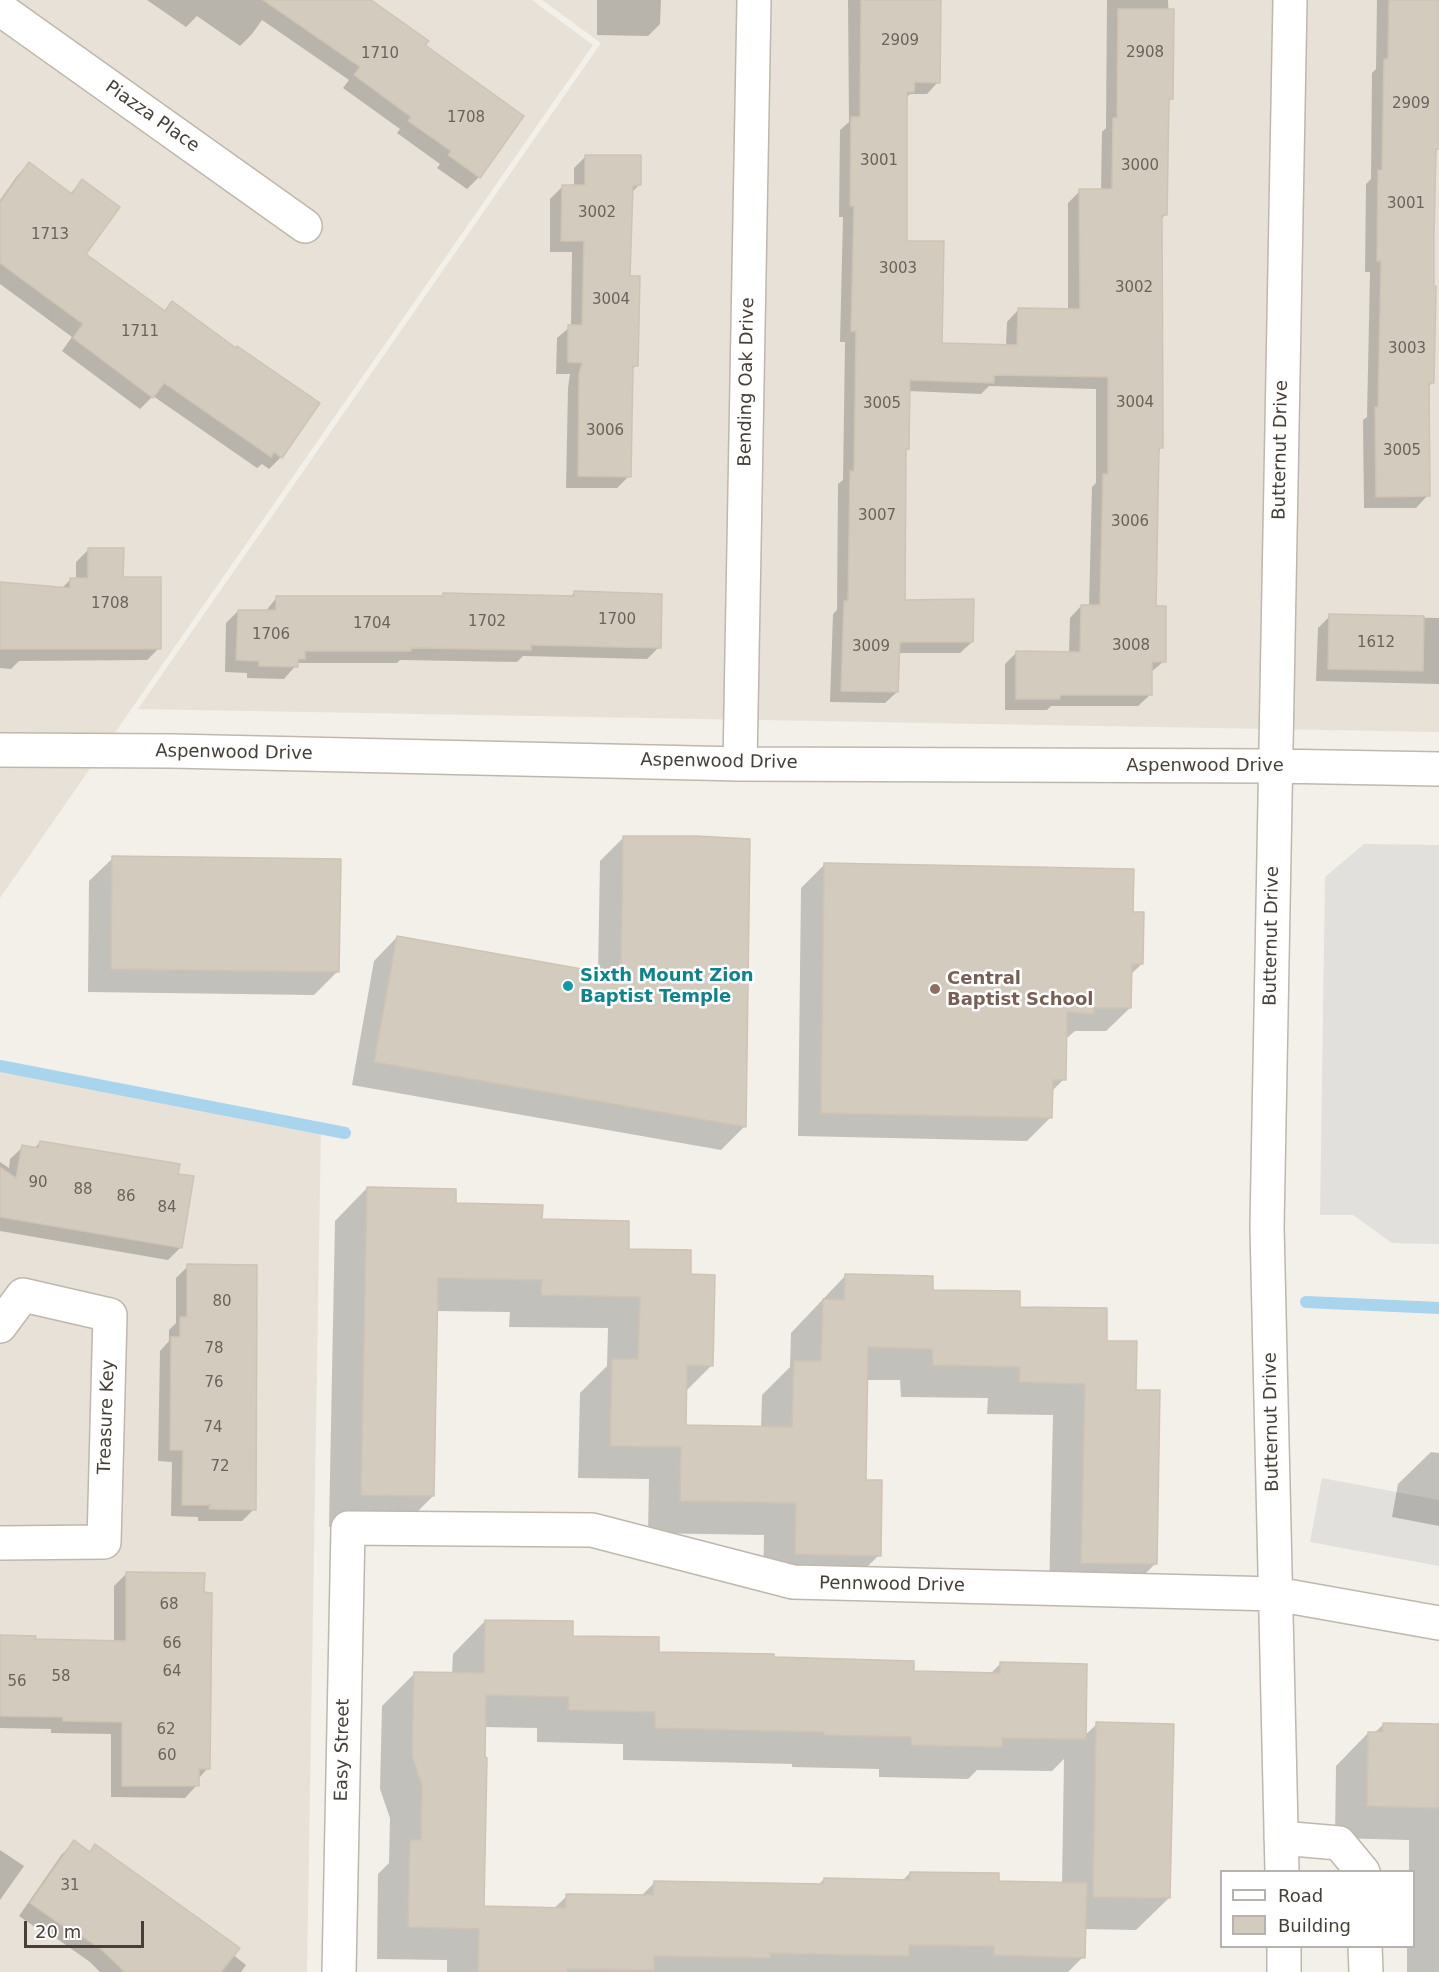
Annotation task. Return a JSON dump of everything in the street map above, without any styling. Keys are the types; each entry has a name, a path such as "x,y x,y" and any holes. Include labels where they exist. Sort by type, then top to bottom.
{"street":[{"name":"Bending Oak Drive","path":"740,764 754,0"},
{"name":"Butternut Drive","path":"1282,1870 1267,1227 1290,0"},
{"name":"Piazza Place","path":"5,21 305,225"},
{"name":"Aspenwood Drive","path":"0,750 172,751 740,764 1275,766 1439,769"},
{"name":"Treasure Key","path":"0,1326 23,1295 110,1316 104,1542 0,1543"},
{"name":"Pennwood Drive","path":"348,1528 591,1530 793,1582 1276,1594 1439,1623"},
{"name":"Easy Street","path":"339,1972 348,1528"},
{"path":"1281,1838 1339,1843 1361,1870"},
{"path":"1284,1948 1284,1972"},
{"path":"1365,1948 1366,1972"}],"shaded area":[{"path":"0,0 532,0 593,45 0,898"},
{"path":"542,0 1439,0 1439,732 138,709 601,43"},
{"path":"1364,844 1439,845 1439,1244 1392,1243 1353,1215 1320,1215 1325,877"},
{"path":"0,1068 321,1125 307,1972 0,1972"},
{"path":"1322,1478 1439,1500 1439,1566 1310,1542"}],"building":[{"path":"263,0 371,0 429,41 425,45 524,116 480,178 448,155 451,151 408,121 411,117 354,75 360,67"},
{"path":"861,0 941,0 940,83 915,82 914,92 907,92 907,241 944,241 942,343 1017,345 1018,308 1080,309 1079,189 1112,189 1113,118 1117,118 1118,9 1174,9 1173,99 1169,99 1167,215 1162,215 1163,448 1159,448 1156,606 1166,606 1166,662 1152,662 1152,695 1060,695 1060,699 1016,699 1016,651 1080,652 1081,605 1100,605 1103,474 1108,474 1108,377 994,375 994,383 910,380 909,449 906,449 905,600 974,599 973,642 900,642 898,692 841,691 844,601 848,601 850,471 854,471 856,331 851,331 854,206 850,206 851,117 860,117"},
{"path":"1389,0 1439,0 1439,149 1436,149 1434,236 1434,286 1436,286 1434,383 1429,383 1430,496 1376,497 1375,407 1378,407 1381,261 1377,261 1378,170 1382,170 1384,59 1388,59"},
{"path":"585,155 641,155 641,185 633,186 630,276 640,276 638,366 633,366 631,477 578,476 579,374 582,363 568,362 568,325 582,325 584,241 561,241 562,185 585,185"},
{"path":"29,162 72,194 82,179 120,207 86,254 165,311 172,301 236,348 237,346 320,403 282,458 274,452 271,457 164,383 153,398 73,338 83,324 0,263 0,202"},
{"path":"88,548 124,548 123,577 161,577 161,649 0,649 0,582 70,588 70,578 88,578"},
{"path":"574,591 662,594 661,648 531,645 531,650 411,648 411,651 305,651 305,659 298,659 298,667 259,666 259,661 236,660 238,610 276,610 276,596 443,596 443,593 574,596"},
{"path":"1329,614 1424,616 1423,671 1328,669"},
{"name":"Sixth Mount Zion Baptist Temple","path":"623,836 750,839 746,1127 374,1062 397,936 621,976"},
{"path":"112,856 341,859 339,972 111,969"},
{"path":"824,863 1134,869 1133,912 1144,912 1143,964 1132,964 1131,1008 1094,1008 1094,1014 1067,1012 1066,1080 1053,1080 1052,1118 821,1113"},
{"path":"40,1141 180,1164 178,1174 194,1176 182,1248 0,1217 0,1167 16,1178 22,1145 38,1148"},
{"path":"367,1187 456,1189 456,1203 543,1205 542,1219 629,1221 629,1249 691,1250 691,1274 715,1275 713,1366 687,1365 686,1425 792,1427 794,1361 821,1361 823,1299 844,1300 845,1274 933,1276 933,1290 1020,1291 1020,1307 1107,1308 1107,1341 1137,1341 1136,1390 1160,1390 1157,1564 1081,1563 1085,1384 1019,1382 1020,1367 933,1365 932,1349 868,1347 866,1480 882,1480 881,1556 795,1554 796,1503 680,1501 681,1447 610,1446 612,1359 638,1359 640,1297 541,1295 542,1280 438,1278 434,1496 361,1495"},
{"path":"187,1264 257,1265 256,1510 209,1509 210,1505 182,1505 183,1450 170,1450 171,1337 180,1337 180,1317 187,1317"},
{"path":"126,1572 205,1573 204,1592 212,1593 210,1769 199,1769 199,1786 122,1786 122,1722 63,1721 63,1717 0,1716 0,1635 36,1636 35,1639 126,1641"},
{"path":"485,1620 573,1621 573,1636 659,1637 659,1652 774,1654 774,1657 914,1661 914,1671 1000,1673 1000,1662 1087,1664 1086,1739 1002,1738 1002,1747 911,1745 911,1737 824,1735 824,1732 655,1728 655,1712 568,1710 569,1697 486,1695 485,1757 487,1758 484,1906 566,1908 566,1894 653,1895 654,1881 823,1884 824,1878 910,1880 910,1872 999,1873 999,1881 1087,1883 1085,1958 994,1955 994,1946 909,1945 909,1956 770,1953 770,1958 654,1956 654,1970 567,1969 567,1972 478,1972 479,1929 408,1927 410,1840 421,1840 422,1785 412,1756 414,1672 484,1673"},
{"path":"1096,1722 1174,1724 1170,1898 1093,1897"},
{"path":"1383,1723 1439,1724 1439,1808 1367,1806 1368,1732 1383,1732"},
{"path":"74,1840 90,1852 95,1844 240,1948 221,1972 125,1972 102,1950 30,1903"}],"waterway":[{"path":"0,1066 345,1133"},
{"path":"1306,1302 1439,1308"}],"place":[{"name":"Sixth Mount Zion Baptist Temple","path":"568,986"},
{"name":"Central Baptist School","path":"935,989"}]}
